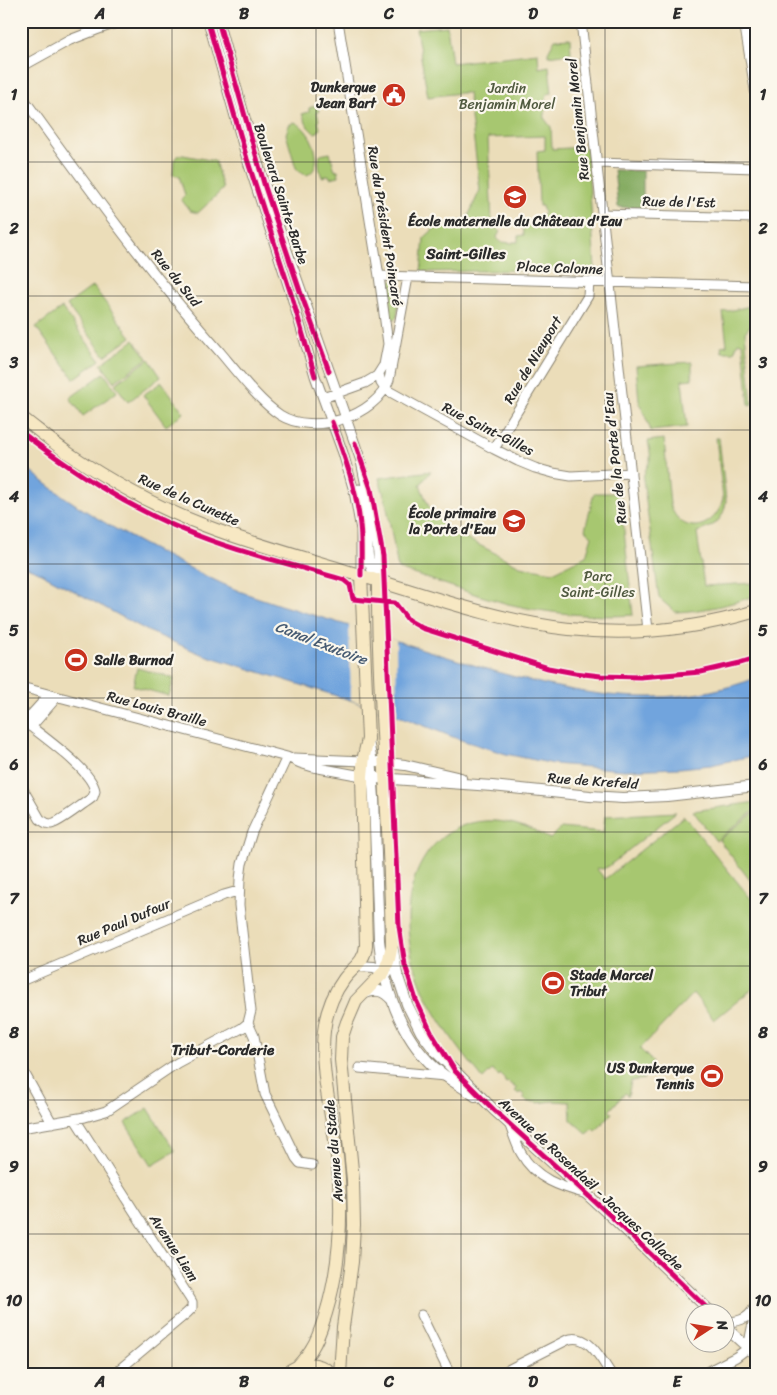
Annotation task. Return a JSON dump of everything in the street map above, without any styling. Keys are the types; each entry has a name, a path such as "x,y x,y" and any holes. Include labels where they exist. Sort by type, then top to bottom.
{"main road":[{"name":"Rue de la Cunette","path":"21,417 77,459 128,490 204,526 248,542 494,615 552,627 605,631 648,630 703,623 756,610"},
{"name":"Boulevard Sainte-Barbe","path":"361,575 368,739"},
{"name":"Boulevard Sainte-Barbe","path":"378,580 377,610 382,733"},
{"name":"Avenue de Rosendaël - Jacques Collache","path":"382,733 373,762 373,777 392,940"},
{"name":"Avenue de Rosendaël - Jacques Collache","path":"366,941 373,777 373,762 368,739"},
{"name":"Avenue du Stade","path":"340,1374 342,1332 352,1262 354,1225 353,1180 341,1066 342,1037 356,1001 384,972 392,940"},
{"name":"Avenue du Stade","path":"286,1374 298,1366 312,1348 322,1325 334,1277 339,1236 339,1176 325,1074 324,1031 328,1011 337,990 365,954 366,941"},
{"path":"298,1366 318,1365 332,1374"}],"street":[{"path":"21,68 70,40 122,21"},
{"name":"Boulevard Sainte-Barbe","path":"208,21 247,159 354,491 360,522 361,575"},
{"name":"Boulevard Sainte-Barbe","path":"218,21 265,187 360,461 377,546 378,580"},
{"name":"Rue du Président Poincaré","path":"338,21 380,276 388,344 386,361 379,374"},
{"name":"Rue Benjamin Morel","path":"581,21 602,214"},
{"path":"744,21 756,96"},
{"name":"Rue du Sud","path":"21,95 146,263 208,339 261,398 278,414 292,421 311,424 332,422 366,408 385,390"},
{"path":"597,163 756,168"},
{"name":"Place Calonne","path":"380,276 609,283 602,214"},
{"name":"Rue de l'Est","path":"602,214 756,218"},
{"path":"385,390 390,377 408,277"},
{"name":"Rue de Nieuport","path":"494,449 588,296 589,282"},
{"path":"609,283 756,286"},
{"name":"Rue de la Porte d'Eau","path":"609,283 648,630"},
{"path":"323,398 365,383 379,374 385,390"},
{"name":"Rue Saint-Gilles","path":"385,390 494,449 535,468 578,476 631,474"},
{"name":"Boulevard Sainte-Barbe","path":"342,453 364,505 368,561 371,570 378,580"},
{"name":"Rue Louis Braille","path":"21,687 287,757 313,767 373,777"},
{"path":"21,786 40,819 49,824 56,822 90,800 94,795 94,785 80,769 55,745 26,725 53,696"},
{"path":"287,757 252,832 242,864 238,891 251,1011 248,1023 254,1036 262,1084 267,1099 296,1158 300,1163 312,1164"},
{"name":"Rue Louis Braille","path":"287,757 373,762"},
{"name":"Rue de Krefeld","path":"373,762 411,766 492,786"},
{"name":"Rue de Krefeld","path":"373,777 623,798 667,796 756,786"},
{"name":"Avenue de Rosendaël - Jacques Collache","path":"373,777 378,940 384,972 393,1000 405,1029 432,1065 494,1110"},
{"name":"Rue de Krefeld","path":"722,789 756,781"},
{"name":"Rue Paul Dufour","path":"21,980 224,895 238,891"},
{"name":"Avenue de Rosendaël - Jacques Collache","path":"392,940 395,965 402,991 411,1013 426,1040 439,1056 494,1110 588,1195 700,1302"},
{"path":"357,966 370,966 384,972 393,978 402,991"},
{"path":"360,996 378,990 386,993 393,1000"},
{"path":"21,1128 95,1115 106,1111 177,1063 248,1023"},
{"path":"21,1067 52,1122"},
{"path":"359,1068 445,1076"},
{"name":"Avenue Liem","path":"75,1119 189,1296 192,1306 187,1314 114,1374"},
{"name":"Avenue de Rosendaël - Jacques Collache","path":"509,1123 522,1154 536,1172 558,1186 588,1195"},
{"path":"734,1321 743,1320 756,1307"},
{"path":"753,1348 756,1307"},
{"path":"421,1315 450,1374"},
{"path":"734,1334 753,1348"},
{"path":"500,1374 568,1340 576,1338 582,1339 589,1344 611,1374"},
{"path":"704,1374 753,1348"}],"green space":[{"name":"Jardin Benjamin Morel","path":"447,26 452,63 538,53 539,68 549,66 552,93 547,94 544,118 551,127 552,149 587,147 595,269 421,272 424,238 435,228 467,219 480,190 468,93 428,97 416,29","holes":["545,136 545,150 537,151 539,206 542,206 544,213 539,216 540,225 523,226 524,235 518,236 518,242 501,242 497,238 500,232 492,223 488,138"]},
{"path":"570,38 571,53 548,56 548,52 555,39"},
{"path":"317,105 320,128 318,132 314,133 308,127 302,114 309,112 309,108"},
{"path":"294,122 306,131 314,147 316,164 313,171 307,175 301,173 296,168 286,134 289,125"},
{"path":"330,153 335,171 338,170 339,176 330,178 329,175 322,177 319,166 320,155"},
{"path":"178,155 215,161 223,189 198,213 190,211 181,199 185,195 179,176 173,175 174,160"},
{"path":"614,170 643,171 643,208 618,207"},
{"path":"386,280 400,282 401,284 397,317 395,319 392,318 389,312"},
{"path":"93,286 131,337 105,356 67,305"},
{"path":"756,305 756,319 745,332 752,404 749,405 743,344 738,342 734,352 722,352 721,346 727,345 723,312"},
{"path":"62,308 100,360 74,379 36,327"},
{"path":"134,340 148,358 114,382 101,364"},
{"path":"149,359 161,377 128,402 115,384"},
{"path":"692,362 692,379 682,380 687,427 651,431 639,401 636,366"},
{"path":"104,373 117,392 83,416 70,398"},
{"path":"162,382 184,413 166,426 143,395"},
{"path":"716,438 719,438 726,500 723,513 718,521 714,525 697,532 704,586 754,583 756,595 716,607 675,612 659,598 643,479 650,458 648,441 664,439 670,504 681,522 697,526 713,518 719,510 723,499"},
{"name":"Parc Saint-Gilles","path":"431,471 420,485 429,507 446,528 520,566 553,572 586,556 592,536 585,530 594,493 620,493 633,615 587,615 522,607 480,596 398,569 386,502 379,478"},
{"path":"137,668 174,678 169,696 133,686"},
{"path":"379,801 382,801 387,943 384,943"},
{"path":"756,802 756,809 716,841 693,811"},
{"path":"756,811 756,888 719,840"},
{"name":"Stade Marcel Tribut","path":"676,812 609,866 603,869 596,868 605,879 684,816 756,905 756,986 714,1020 693,993 640,1049 653,1062 642,1076 644,1079 631,1081 628,1096 625,1093 609,1111 612,1113 596,1131 593,1129 587,1134 571,1120 570,1102 528,1102 523,1098 525,1096 515,1091 517,1089 508,1082 506,1083 500,1074 499,1076 492,1070 483,1079 449,1035 422,987 411,951 408,917 412,886 423,860 439,840 461,826 487,821 517,825 550,839 561,828 603,832 605,816"},
{"path":"148,1108 175,1151 152,1165 125,1123"}],"water":[{"name":"Canal Exutoire","path":"21,463 66,498 111,527 231,588 485,668 530,681 620,696 665,697 711,691 756,678 756,755 711,765 680,768 624,770 554,764 506,754 458,739 353,701 201,654 148,631 37,571 21,565"}],"pier":[{"path":"349,625 396,640 397,716 351,700"}],"cycle path":[{"path":"219,24 265,187 329,371"},
{"path":"209,26 247,159 291,294 315,376"},
{"path":"332,422 356,499 361,531 361,575"},
{"path":"21,432 100,486 141,510 184,530 223,545 344,580 350,585 353,599 395,603 408,620 422,628 548,668 601,676 640,677 701,672 756,658"},
{"path":"355,443 371,489 383,556 399,926 405,965 416,1000 431,1032 455,1071 494,1110 614,1219 701,1302"}],"place":[{"name":"Dunkerque Jean Bart","path":"394,95"},
{"name":"École maternelle du Château d'Eau","path":"515,197"},
{"name":"École primaire la Porte d'Eau","path":"514,521"},
{"name":"Salle Burnod","path":"76,660"},
{"name":"Stade Marcel Tribut","path":"553,983"},
{"name":"US Dunkerque Tennis","path":"712,1076"}],"district":[{"name":"Saint-Gilles","path":"466,254"},
{"name":"Tribut-Corderie","path":"223,1050"}]}
